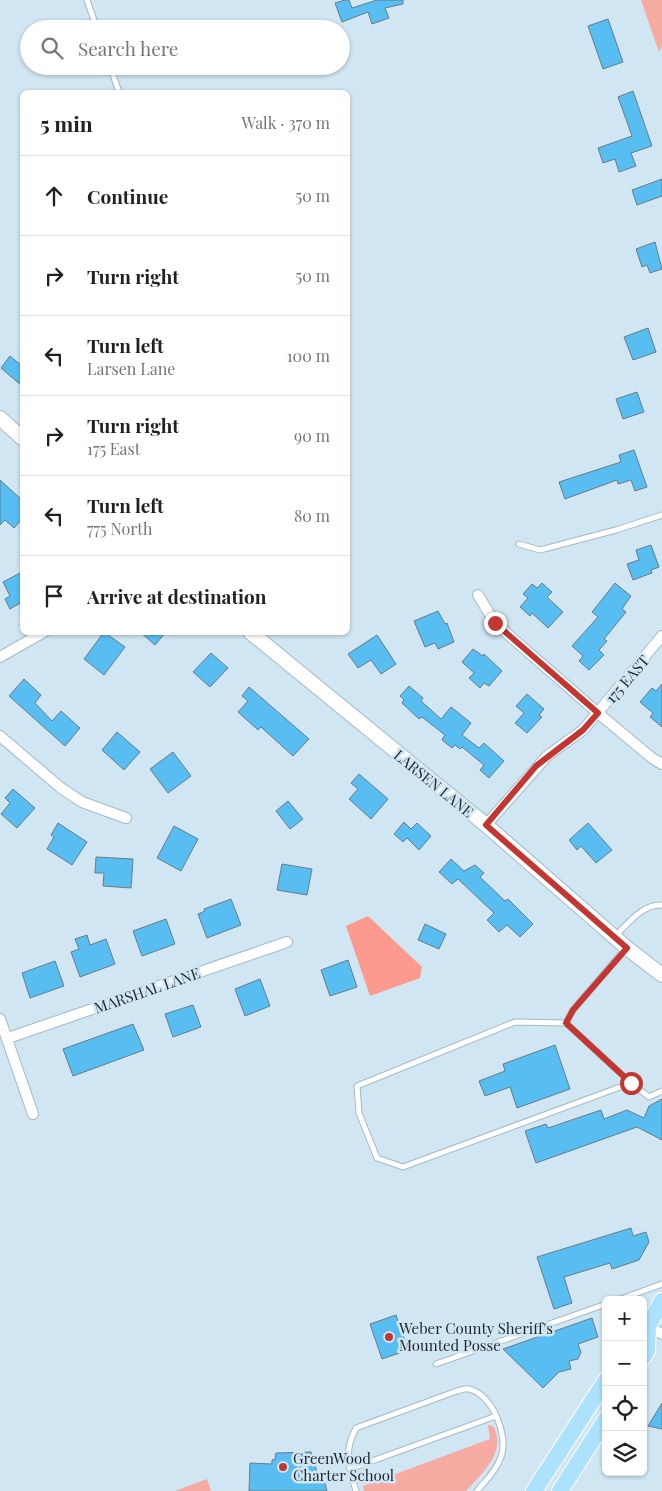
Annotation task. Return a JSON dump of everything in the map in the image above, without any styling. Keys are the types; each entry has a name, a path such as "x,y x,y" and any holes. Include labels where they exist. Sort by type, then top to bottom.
{"main road":[{"path":"0,418 20,436"},
{"name":"LARSEN LANE","path":"254,635 486,825 627,948 662,975"},
{"path":"647,1351 651,1330 662,1301"},
{"path":"534,1491 602,1386"},
{"path":"560,1491 602,1424"}],"street":[{"path":"478,595 495,623 598,713 652,758 662,764"},
{"path":"0,657 39,635"},
{"name":"175 EAST","path":"486,825 536,766 583,730 662,636"},
{"path":"0,736 61,788 82,802 126,818"},
{"name":"MARSHAL LANE","path":"8,1038 288,942"},
{"path":"0,1018 33,1114"}],"lane":[{"path":"87,0 93,20"},
{"path":"113,75 118,90"},
{"path":"518,544 540,550 616,530 662,515"},
{"path":"615,936 641,911 654,905 662,906"},
{"path":"566,1023 573,1010 627,948"},
{"path":"631,1083 403,1167 376,1158 359,1113 357,1086 515,1022 566,1023 631,1083 649,1096 662,1091"},
{"path":"629,1296 662,1284"},
{"path":"436,1364 602,1305"},
{"path":"356,1491 350,1469 348,1444 356,1428 454,1392 469,1389 484,1398 496,1416 502,1433 502,1455 496,1470 476,1491"},
{"path":"350,1469 496,1416"}],"shaded area":[{"path":"641,0 662,0 662,46 659,52"},
{"path":"368,916 422,967 420,978 370,996 346,926"},
{"path":"488,1425 493,1426 497,1435 495,1453 485,1470 466,1491 364,1491 363,1486 490,1439"},
{"path":"207,1479 211,1491 175,1491"}],"building":[{"path":"349,0 352,8 377,0 403,0 403,4 385,8 389,18 372,24 368,12 347,20 341,20 335,3"},
{"path":"608,19 623,62 603,69 588,26"},
{"path":"633,91 652,146 631,153 636,166 619,172 615,159 603,163 598,148 632,136 618,97"},
{"path":"662,179 662,196 637,205 632,190"},
{"path":"655,242 662,269 650,273 647,265 642,267 636,249"},
{"path":"648,328 656,352 633,360 624,337"},
{"path":"10,356 20,364 20,384 1,368"},
{"path":"637,392 644,412 623,419 616,399"},
{"path":"634,450 647,487 635,491 631,480 618,484 617,480 565,499 559,482 621,462 619,455"},
{"path":"0,480 20,498 20,521 14,528 5,520 0,525"},
{"path":"651,545 659,567 651,570 652,573 633,580 627,564 639,560 636,550"},
{"path":"20,573 20,603 10,609 5,599 10,596 3,582"},
{"path":"542,583 552,592 547,597 563,612 548,628 532,613 530,616 520,607 528,598 523,594 532,584 537,588"},
{"path":"615,583 631,596 622,609 626,612 604,639 607,641 599,650 604,655 589,670 579,661 583,656 572,646 598,617 592,612"},
{"path":"438,611 445,624 447,623 454,642 438,649 435,643 425,647 414,621"},
{"path":"102,635 108,635 125,647 104,675 84,659"},
{"path":"143,635 163,635 155,645"},
{"path":"377,635 396,664 381,674 371,660 358,668 348,654"},
{"path":"473,649 483,656 484,654 502,671 489,686 484,683 480,688 469,678 474,673 462,662"},
{"path":"211,653 228,668 210,687 193,672"},
{"path":"24,679 41,695 35,703 52,721 61,711 80,728 65,746 9,696"},
{"path":"662,684 662,727 650,717 653,713 640,702 652,688 656,691"},
{"path":"409,686 423,698 421,701 441,719 451,707 471,723 462,735 479,748 484,743 504,761 489,778 480,770 484,765 462,747 460,749 455,745 452,748 442,740 445,735 422,717 419,719 402,703 404,700 400,696"},
{"path":"249,687 309,739 293,756 261,727 258,730 238,712 248,701 242,696"},
{"path":"527,694 544,709 539,715 542,717 527,733 515,723 524,713 516,706"},
{"path":"117,732 140,752 124,770 102,750"},
{"path":"173,752 191,776 168,793 150,769"},
{"path":"359,774 388,799 371,819 349,799 358,789 351,783"},
{"path":"13,789 35,808 17,828 1,814 10,803 5,798"},
{"path":"288,801 303,819 290,829 276,811"},
{"path":"404,822 411,829 417,823 431,836 419,850 407,838 403,842 394,834"},
{"path":"58,823 87,842 72,865 47,849 54,837 51,835"},
{"path":"588,823 612,850 596,863 581,846 577,850 569,840"},
{"path":"174,826 198,839 181,871 157,858"},
{"path":"96,857 133,859 131,888 103,886 104,873 95,873"},
{"path":"451,859 464,871 475,865 484,873 480,877 505,901 508,899 533,924 520,937 507,925 499,932 487,920 494,913 458,879 452,884 439,872"},
{"path":"282,864 312,869 307,895 277,890"},
{"path":"231,899 241,925 207,938 198,914 205,911 204,909"},
{"path":"166,919 175,944 142,956 133,931"},
{"path":"425,924 446,934 439,949 418,940"},
{"path":"87,935 90,945 106,939 115,964 80,977 71,952 79,949 75,939"},
{"path":"348,960 357,987 330,996 321,970"},
{"path":"55,961 64,986 30,998 22,973"},
{"path":"260,979 270,1006 245,1016 235,989"},
{"path":"193,1005 201,1027 173,1037 165,1014"},
{"path":"133,1024 144,1050 73,1076 63,1049"},
{"path":"555,1045 570,1089 517,1108 510,1087 485,1096 479,1081 505,1071 503,1064"},
{"path":"662,1099 662,1140 637,1127 536,1163 525,1131 546,1124 548,1128 601,1110 604,1119 627,1110 644,1118 649,1106"},
{"path":"631,1228 633,1236 646,1232 649,1242 639,1260 612,1269 610,1263 564,1277 572,1303 554,1309 537,1257"},
{"name":"Weber County Sheriff's Mounted Posse","path":"396,1315 408,1350 382,1359 370,1324"},
{"path":"592,1318 598,1337 578,1344 581,1352 578,1359 569,1361 571,1369 559,1372 543,1388 503,1349"},
{"path":"662,1403 662,1429 648,1426"},
{"name":"GreenWood Charter School","path":"311,1452 317,1472 322,1471 327,1491 249,1491 250,1463 272,1464 276,1453"}],"place":[{"name":"Weber County Sheriff's Mounted Posse","path":"389,1337"},
{"name":"GreenWood Charter School","path":"283,1467"}],"route":[{"path":"495,623 598,713 583,730 546,756 536,766 486,825 627,948 573,1010 566,1023 631,1083"}]}
